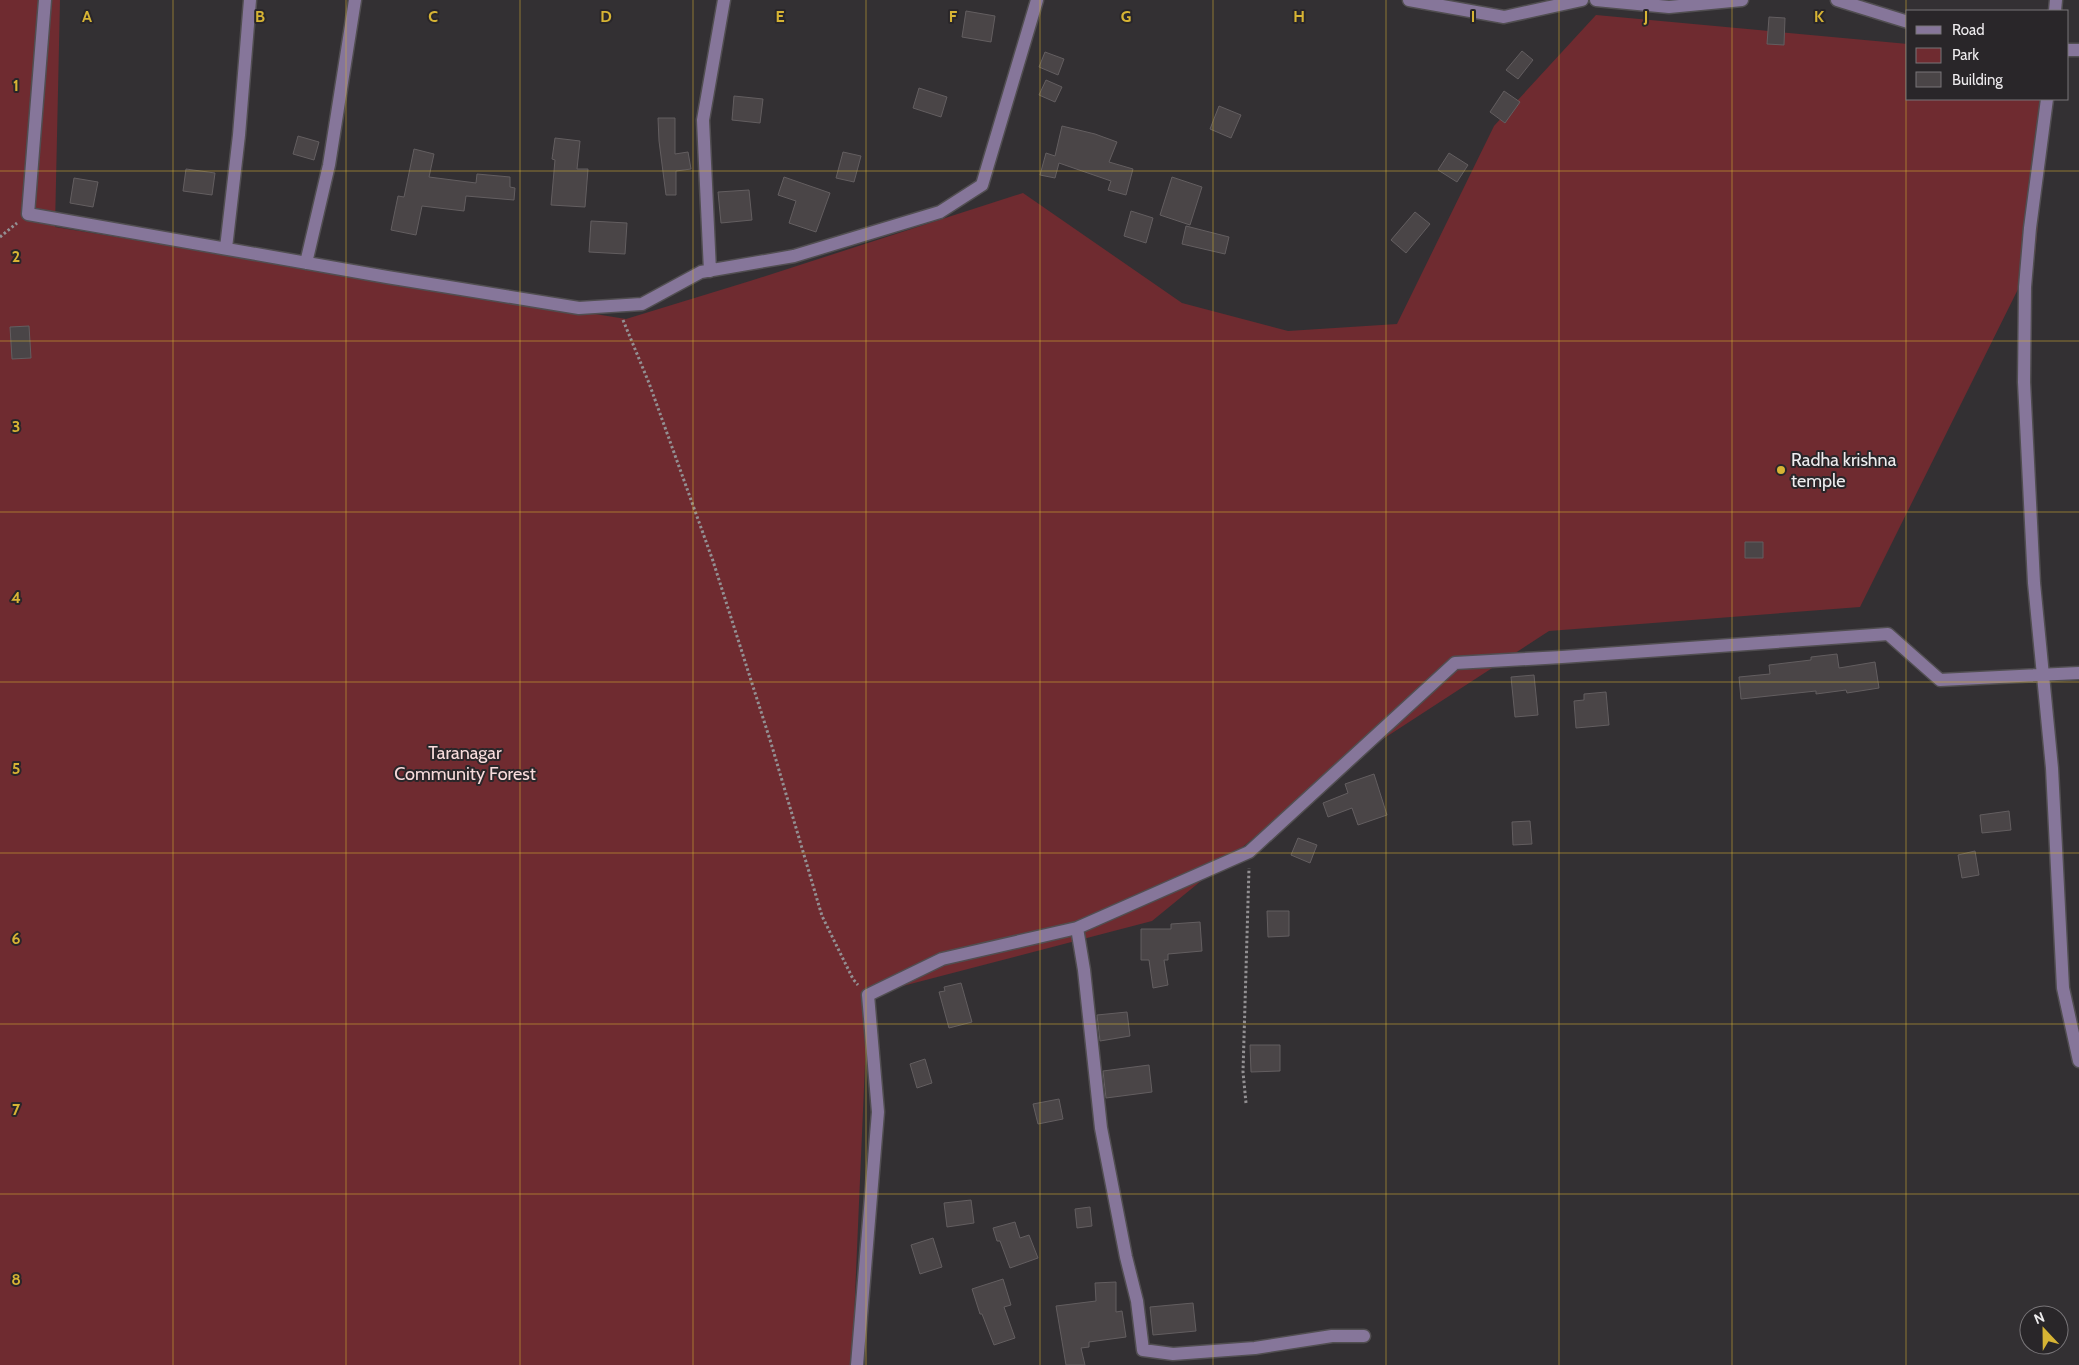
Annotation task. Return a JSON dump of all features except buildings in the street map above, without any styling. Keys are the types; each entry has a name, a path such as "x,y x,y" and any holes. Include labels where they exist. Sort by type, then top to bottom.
{"street":[{"path":"45,0 28,214 306,263 579,308 642,304 701,272 794,256 940,212 982,185 1037,0"},
{"path":"226,248 240,135 250,0"},
{"path":"306,263 329,166 355,0"},
{"path":"710,271 702,120 724,0"},
{"path":"1409,0 1504,17 1582,0"},
{"path":"1596,0 1670,7 1742,0"},
{"path":"1837,0 1906,21"},
{"path":"2047,100 2030,228 2025,287 2024,382 2034,583 2052,768 2063,988 2079,1061"},
{"path":"857,1365 878,1112 868,995 942,959 1076,928 1249,852 1456,662 1562,657 1888,634 1940,680 2079,673"},
{"path":"1076,928 1084,970 1101,1128 1126,1257 1138,1302 1143,1350 1173,1354 1255,1348 1332,1336 1364,1336"}],"path":[{"path":"0,237 28,214"},
{"path":"618,305 649,383 712,561 771,742 822,916 853,979 868,995"},
{"path":"1246,1103 1243,1072 1249,852"}],"green space":[{"name":"Taranagar Community Forest","path":"0,0 60,0 55,227 626,319 1023,193 1182,303 1288,331 1397,324 1494,126 1596,15 1906,44 1906,100 2050,100 2035,255 1860,607 1549,631 1343,765 1152,921 868,995 852,1365 0,1365"}],"place":[{"name":"Radha krishna temple","path":"1781,470"}]}
